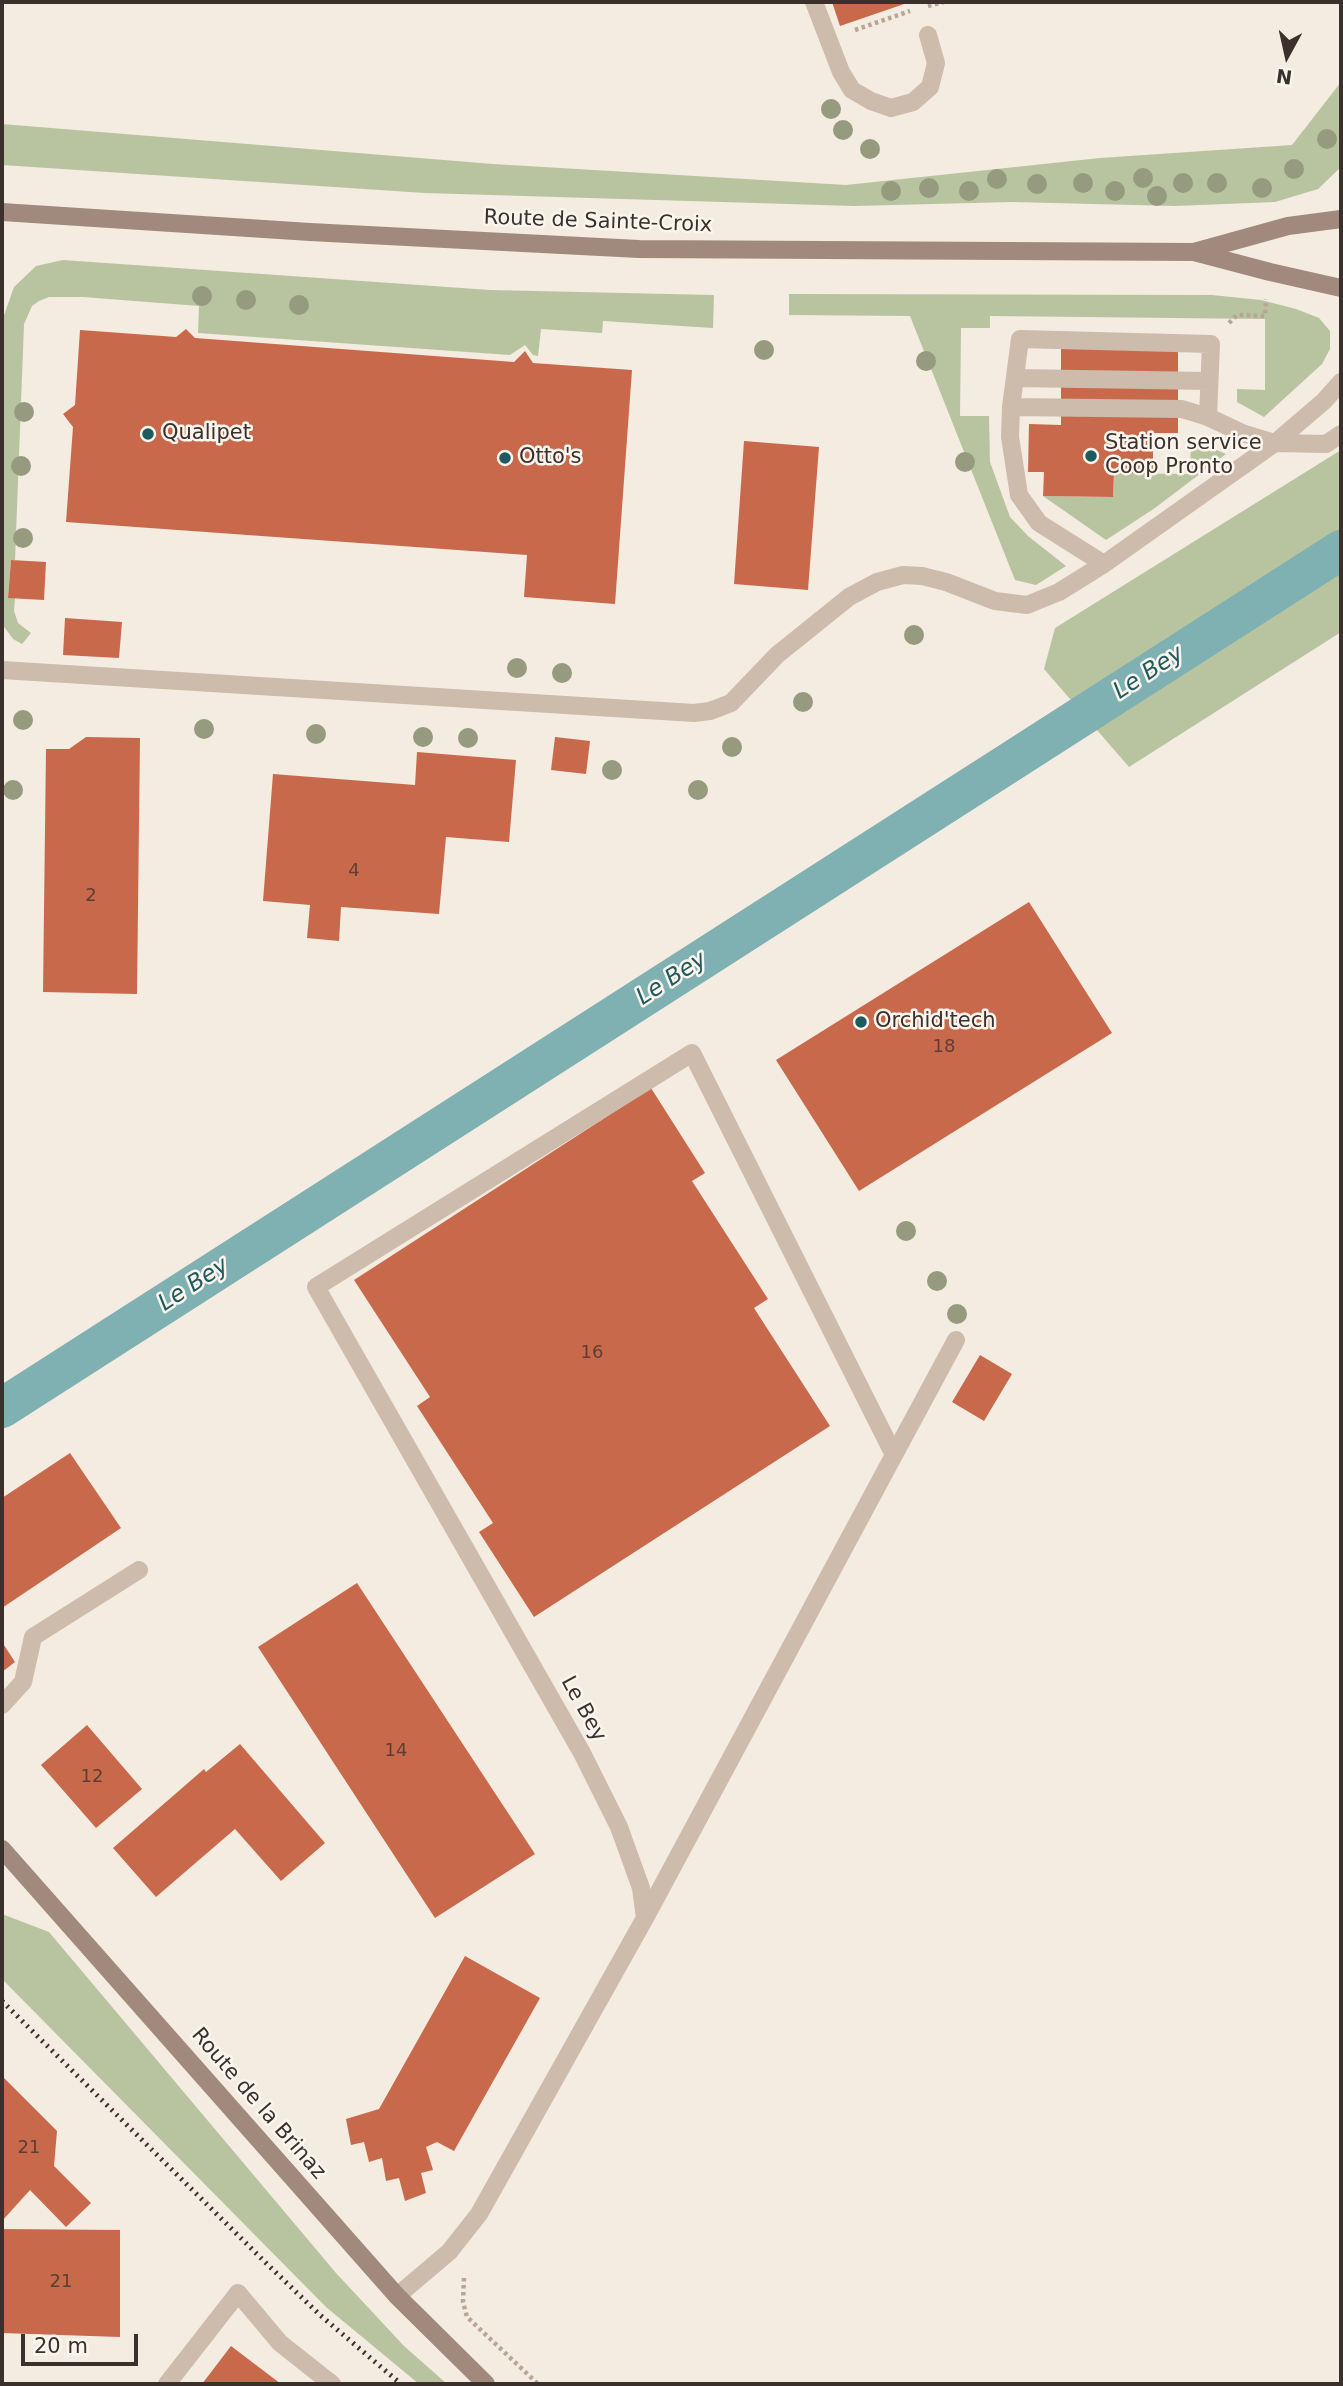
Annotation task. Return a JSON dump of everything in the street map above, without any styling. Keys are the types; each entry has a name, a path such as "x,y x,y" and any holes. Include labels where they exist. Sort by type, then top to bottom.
{"main road":[{"name":"Route de Sainte-Croix","path":"2,212 639,249 1194,252 1341,288"},
{"name":"Route de Sainte-Croix","path":"1194,252 1288,226 1341,219"},
{"name":"Route de la Brinaz","path":"2,1849 397,2296 486,2384"}],"lane":[{"path":"814,2 841,72 852,90 871,102 891,107 913,102 930,87 936,63 928,36"},
{"path":"1104,564 1039,523 1019,495 1012,458 1011,407 1020,339 1210,344 1208,417"},
{"path":"1016,378 1209,382"},
{"path":"2,670 695,713 710,711 731,703 777,655 849,597 877,582 903,575 922,576 995,601 1027,605 1059,592 1104,564 1275,443 1324,401 1341,382"},
{"path":"1011,407 1182,409 1275,443 1326,444 1341,434"},
{"name":"Le Bey","path":"645,1918 641,1888 619,1827 582,1753 316,1287 692,1053 894,1455"},
{"path":"397,2296 449,2252 480,2214 645,1918 956,1340"},
{"path":"2,1705 23,1682 33,1637 139,1570"},
{"path":"167,2384 237,2293 280,2343 332,2384"}],"path":[{"path":"828,40 944,2"},
{"path":"1210,344 1237,315 1265,316 1266,298"},
{"path":"465,2274 463,2302 467,2317 538,2384"}],"green space":[{"path":"1341,82 1341,167 1318,189 1275,202 1175,206 1012,202 854,206 425,193 2,165 2,124 493,164 846,185 1100,158 1292,145"},
{"path":"63,260 490,290 714,295 713,328 603,321 602,333 541,329 538,356 533,355 525,345 510,355 198,333 199,306 83,297 49,297 39,301 32,306 24,324 15,560 11,561 8,597 15,598 14,611 18,623 31,633 22,644 13,639 2,624 2,321 14,287 36,266"},
{"path":"789,294 1212,295 1261,300 1319,318 1330,331 1330,349 1322,364 1264,417 1237,402 1237,389 1265,390 1265,319 990,316 990,328 961,328 960,416 989,416 990,462 1010,517 1028,536 1066,566 1036,585 1015,580 910,316 789,315"},
{"path":"1191,439 1226,454 1155,508 1106,540 1043,496 1113,497 1114,473 1190,474"},
{"path":"1341,450 1341,632 1129,767 1044,669 1055,628"},
{"path":"2,1914 49,1932 336,2273 404,2346 447,2384 419,2384 326,2307 2,1979"}],"building":[{"path":"832,2 910,2 840,26"},
{"path":"186,329 195,338 514,362 525,351 533,363 632,370 615,604 524,597 527,555 66,522 73,427 63,414 75,405 80,330 176,337"},
{"path":"1061,335 1178,336 1178,433 1153,433 1153,474 1114,473 1113,497 1043,496 1044,472 1028,472 1029,424 1061,425"},
{"path":"744,441 819,447 808,590 734,584"},
{"path":"11,560 46,562 44,600 8,598"},
{"path":"65,618 122,622 119,658 63,655"},
{"path":"86,737 140,738 137,994 43,992 46,749 69,749"},
{"path":"555,737 590,741 586,774 551,770"},
{"path":"417,752 516,760 509,842 446,837 439,914 341,907 339,941 307,938 310,905 263,901 273,774 415,785"},
{"path":"1029,902 1112,1033 859,1191 776,1060"},
{"path":"651,1088 705,1173 692,1181 768,1299 754,1308 830,1426 534,1617 479,1532 493,1523 417,1406 430,1397 354,1280"},
{"path":"980,1355 1012,1374 984,1421 952,1402"},
{"path":"70,1453 121,1528 2,1608 2,1498"},
{"path":"357,1583 535,1854 435,1918 258,1647"},
{"path":"2,1642 15,1662 2,1672"},
{"path":"87,1725 142,1789 96,1828 41,1765"},
{"path":"240,1744 325,1843 281,1881 235,1829 156,1897 113,1848 204,1769 206,1772"},
{"path":"465,1956 540,1998 454,2151 437,2142 426,2147 433,2170 421,2173 426,2193 405,2201 399,2178 386,2181 382,2158 369,2162 364,2142 351,2145 346,2119 379,2109"},
{"path":"2,2076 57,2131 54,2166 91,2203 66,2227 30,2190 2,2221"},
{"path":"2,2229 120,2230 120,2337 2,2333"},
{"path":"231,2346 281,2384 202,2384"}],"waterway":[{"name":"Le Bey","path":"2,1408 1341,550"}],"railway":[{"path":"2,2001 320,2315 401,2384"}],"place":[{"name":"Qualipet","path":"148,434"},
{"name":"Station service Coop Pronto","path":"1091,456"},
{"name":"Otto's","path":"505,458"},
{"name":"Orchid'tech","path":"861,1022"}]}
